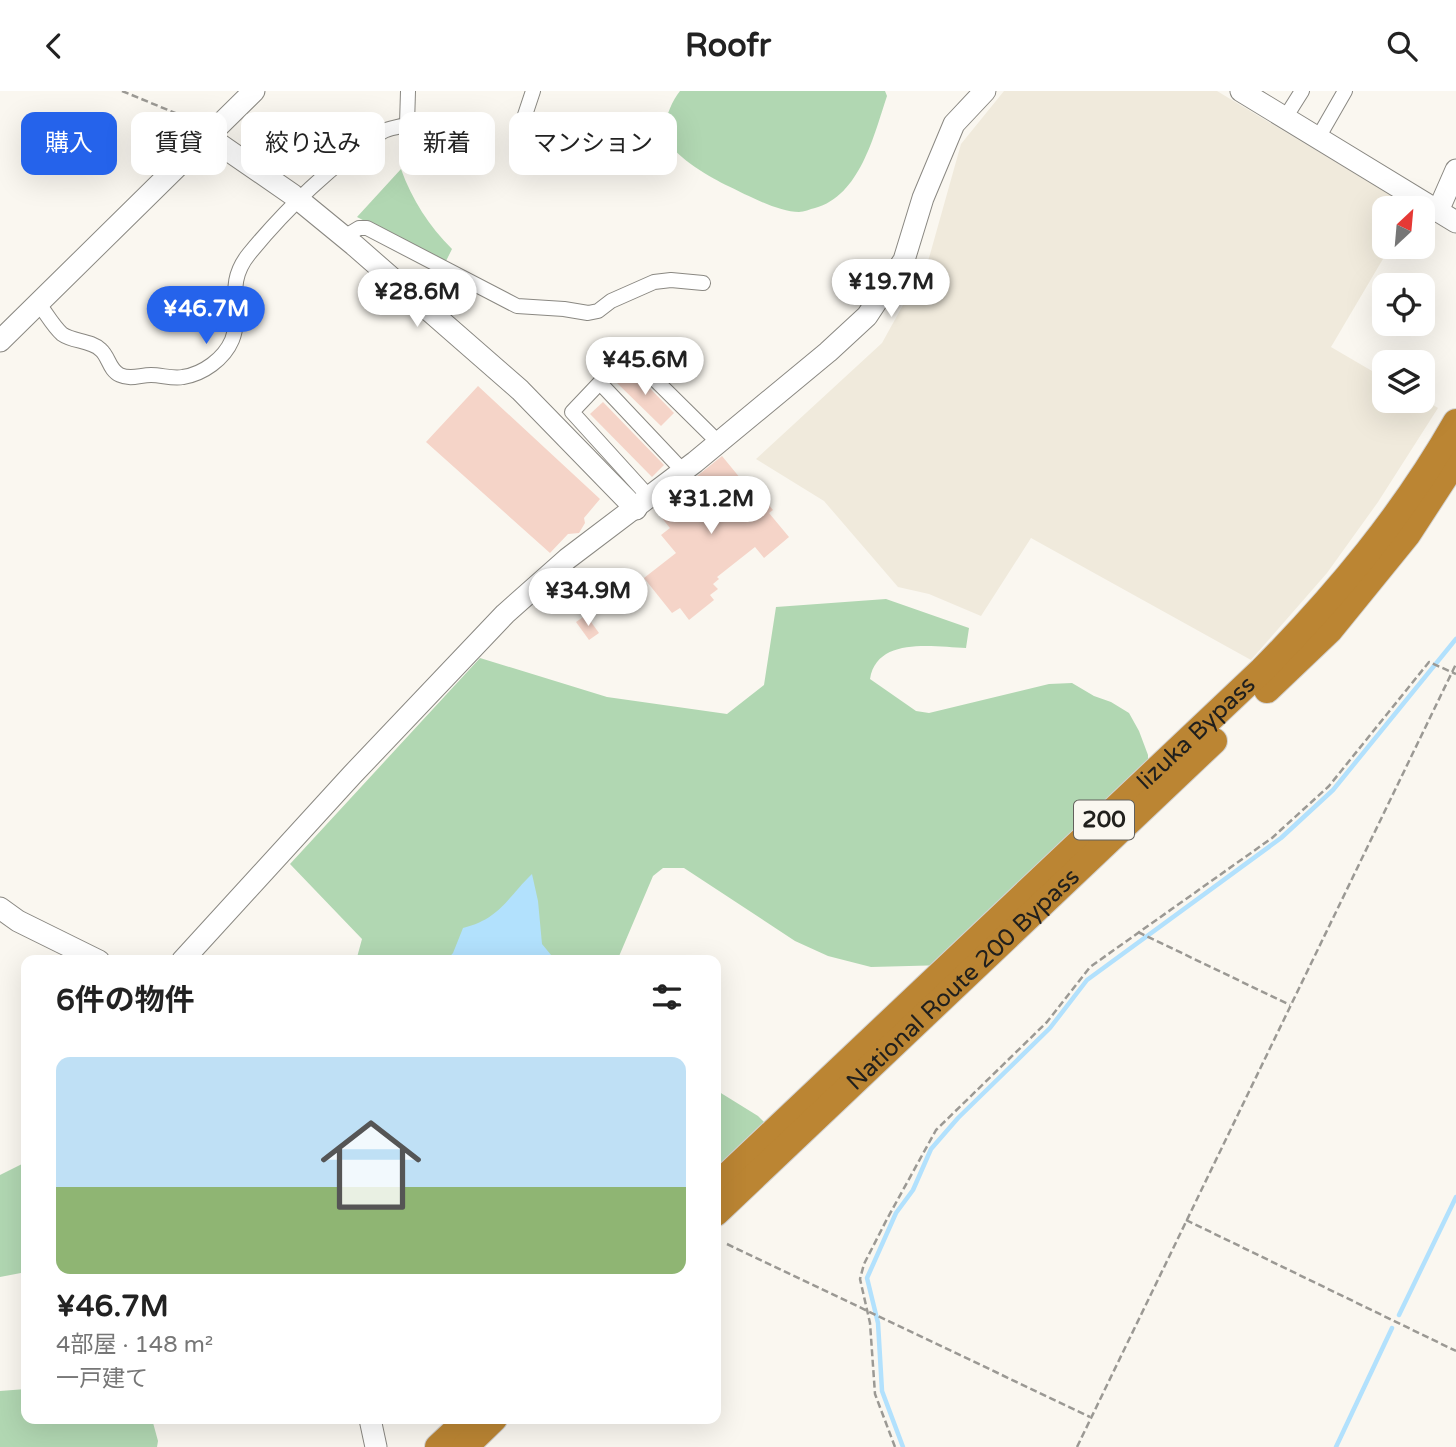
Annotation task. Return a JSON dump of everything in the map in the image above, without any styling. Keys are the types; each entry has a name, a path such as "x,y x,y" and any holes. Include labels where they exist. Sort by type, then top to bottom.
{"highway":[{"name":"Iizuka Bypass","path":"721,1181 1262,670 1307,624 1371,551 1400,511 1456,422"},
{"name":"National Route 200 Bypass","path":"721,1208 1330,630 1408,534 1456,460"},
{"path":"438,1447 463,1424"},
{"path":"465,1447 489,1424"}],"street":[{"path":"227,118 254,91"},
{"path":"39,304 63,335 102,350 115,372 123,376 183,377 214,364 232,341 235,326 234,292 239,271 248,255 300,200 349,155 386,130 407,124 408,91"},
{"path":"526,112 533,91"},
{"path":"187,955 352,775 505,614 567,559 684,472 867,316 904,260 923,198 954,124 985,91"},
{"path":"1241,91 1447,216 1456,170"},
{"path":"1285,118 1302,91"},
{"path":"1318,138 1345,91"},
{"path":"227,144 344,237 520,390 643,503"},
{"path":"0,341 170,175"},
{"path":"344,237 359,228 367,228 517,306 587,313 598,311 611,301 654,282 671,280 703,283"},
{"path":"643,503 572,412 628,353 719,443"},
{"path":"600,383 684,472"},
{"path":"0,908 18,921 87,955"},
{"path":"371,1424 376,1447"}],"path":[{"path":"122,91 167,112"},
{"path":"895,1447 875,1394 867,1310 860,1279 864,1264 936,1130 1047,1022 1090,967 1272,838 1329,786 1429,662 1456,674"},
{"path":"1077,1447 1456,664"},
{"path":"1138,932 1290,1005"},
{"path":"1186,1220 1456,1351"},
{"path":"727,1244 1091,1417"}],"shaded area":[{"path":"1004,91 1217,91 1392,196 1372,196 1372,259 1383,259 1372,273 1372,278 1331,347 1372,371 1372,413 1435,413 1378,502 1327,573 1251,660 1031,538 981,616 929,594 898,587 824,501 756,459 882,343 929,258 961,144"}],"green space":[{"path":"680,91 885,91 887,96 870,145 854,178 830,201 799,212 772,206 721,183 678,154 677,112 669,112"},
{"path":"399,171 422,212 452,249 445,263 357,217"},
{"path":"886,599 969,628 966,648 923,646 895,650 883,656 875,665 870,679 916,711 929,713 1049,684 1072,683 1129,713 1148,755 1148,782 947,965 871,967 828,956 795,941 684,868 663,868 653,876 620,955 358,955 362,939 290,864 480,658 607,697 727,714 764,685 776,607"},
{"path":"721,1093 758,1116 776,1134 721,1183"},
{"path":"21,1164 21,1273 0,1277 0,1175"},
{"path":"21,1389 21,1424 153,1424 157,1447 0,1447 0,1391"}],"water":[{"path":"532,874 538,901 542,944 551,955 451,955 463,928 486,919 502,907"}],"building":[{"path":"630,368 674,413 661,426 616,382"},
{"path":"478,386 600,499 584,518 585,523 579,533 568,534 550,553 426,442"},
{"path":"603,402 664,465 652,477 590,414"},
{"path":"722,456 745,484 749,481 773,510 769,513 789,537 764,558 755,547 717,577 719,579 713,584 718,589 710,595 714,600 689,620 680,608 672,613 644,578 676,553 661,535 670,528 661,517 677,504 671,497"},
{"path":"586,615 599,633 589,640 576,622"}],"waterway":[{"path":"903,1447 882,1391 878,1323 867,1278 896,1213 913,1190 931,1149 958,1118 1050,1028 1087,980 1281,838 1333,790 1456,639"},
{"path":"1399,1315 1456,1197"},
{"path":"1336,1447 1392,1328"}]}
